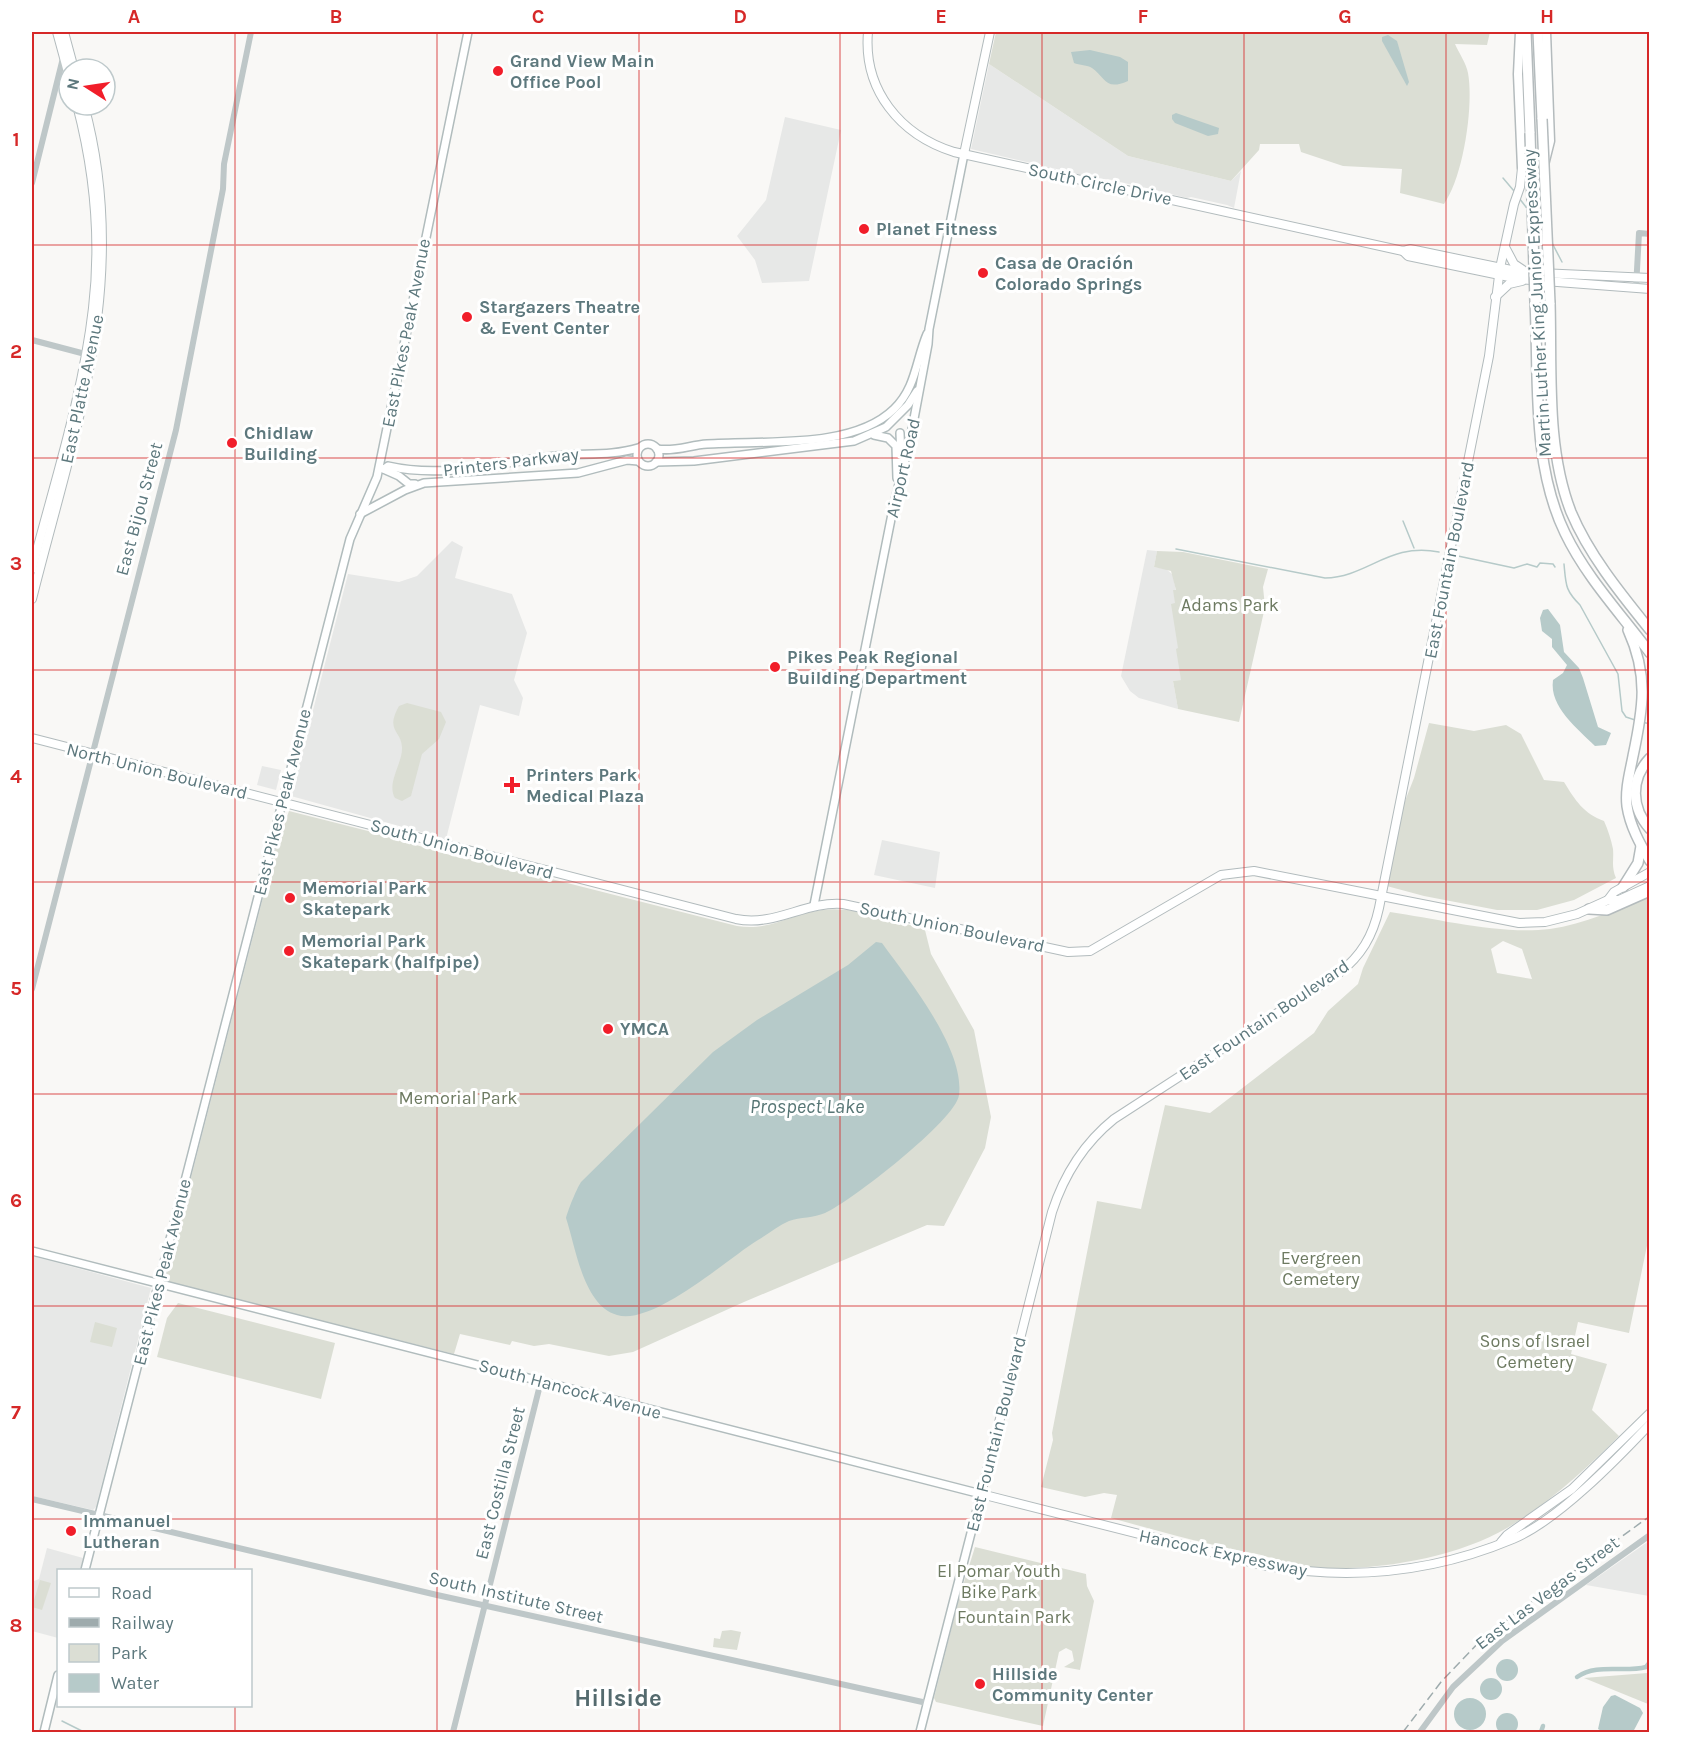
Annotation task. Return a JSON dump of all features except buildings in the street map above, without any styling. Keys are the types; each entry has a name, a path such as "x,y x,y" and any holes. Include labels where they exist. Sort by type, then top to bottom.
{"highway":[{"path":"1520,32 1518,74 1525,168"},
{"name":"Martin Luther King Junior Expressway","path":"1526,32 1542,441 1552,499 1578,557 1650,653"},
{"name":"Martin Luther King Junior Expressway","path":"1538,32 1555,430 1559,470 1575,521 1601,564 1650,630"},
{"path":"1543,167 1550,141 1546,32"},
{"path":"1601,564 1650,622"},
{"path":"1620,615 1640,662 1644,692 1642,718 1627,789 1627,806 1641,846 1650,861"},
{"path":"1649,759 1638,777 1635,796 1637,810 1650,829"},
{"path":"1623,887 1638,863 1641,846"},
{"path":"1589,909 1607,910 1650,891"}],"main road":[{"path":"57,32 64,56"},
{"path":"64,32 71,57"},
{"name":"East Pikes Peak Avenue","path":"85,1569 350,539 381,468 468,32"},
{"name":"South Circle Drive","path":"868,32 868,56 873,77 894,115 912,132 927,141 964,154 1403,251 1410,249 1499,272 1527,276"},
{"name":"Airport Road","path":"814,905 897,492 922,380 929,329 990,32"},
{"name":"East Platte Avenue","path":"32,569 89,355 96,254 91,175 80,117"},
{"name":"East Platte Avenue","path":"32,599 89,355 102,275 101,196 87,117"},
{"path":"86,142 96,159"},
{"name":"East Fountain Boulevard","path":"1522,186 1543,167"},
{"name":"East Fountain Boulevard","path":"920,1732 1052,1212 1075,1162 1092,1138 1114,1119 1348,966 1360,953 1372,933 1489,357 1499,272 1514,204 1522,186 1525,168"},
{"path":"91,175 95,177 101,196"},
{"path":"1505,246 1514,264 1527,276 1650,289"},
{"path":"1495,297 1509,284 1527,276 1649,278"},
{"path":"897,492 898,450 894,443 885,436 872,435 836,444 642,465 638,461 640,447 652,444 657,449 671,451 708,444 845,434 889,419 911,386 929,329"},
{"path":"872,435 908,405 922,380"},
{"path":"889,419 908,446"},
{"path":"897,474 902,448 900,434"},
{"name":"Printers Parkway","path":"381,468 388,466 419,472 447,471 556,456 599,452 620,454 640,447"},
{"path":"654,464 657,449"},
{"name":"Printers Parkway","path":"381,468 409,484 578,473 627,460 638,461"},
{"name":"Printers Parkway","path":"360,514 405,490 424,483"},
{"name":"North Union Boulevard","path":"32,738 282,803"},
{"name":"South Union Boulevard","path":"282,803 736,919 752,922 772,920 814,905 843,904 1081,953 1102,944 1221,875 1239,871 1254,871 1519,923 1561,919 1608,900 1618,900 1650,886"},
{"name":"South Union Boulevard","path":"1608,900 1614,892 1650,872"},
{"name":"South Hancock Avenue","path":"32,1251 981,1494"},
{"name":"Hancock Expressway","path":"1501,1542 1507,1535 1580,1482 1650,1413"},
{"name":"Hancock Expressway","path":"981,1494 1242,1560 1303,1572 1365,1574 1402,1570 1467,1556 1501,1542 1512,1540 1577,1495 1650,1424"},
{"path":"44,1732 57,1679"}],"street":[{"name":"East Bijou Street","path":"32,989 176,430 224,187 224,164 251,32"},
{"path":"64,56 67,42"},
{"path":"32,183 57,84"},
{"path":"1636,288 1639,232 1650,234"},
{"path":"32,340 89,355"},
{"name":"East Costilla Street","path":"453,1732 541,1381"},
{"name":"South Institute Street","path":"32,1499 484,1605 927,1704"},
{"name":"East Las Vegas Street","path":"1420,1732 1454,1688 1502,1641 1650,1535"}],"shaded area":[{"path":"989,64 1128,156 1231,181 1241,171 1234,208 971,149"},
{"path":"785,117 841,130 809,281 762,283 755,260 737,236 766,200"},
{"path":"452,541 463,547 455,578 512,594 527,633 514,680 523,698 519,716 480,705 446,839 291,796 348,574 399,582 417,576"},
{"path":"1147,550 1157,551 1154,567 1166,569 1173,575 1176,591 1207,678 1173,681 1178,709 1139,698 1130,691 1121,676"},
{"path":"262,766 281,770 276,790 257,785"},
{"path":"882,840 940,852 935,888 874,875"},
{"path":"32,1256 151,1288 96,1507 93,1510 32,1496"},
{"path":"1649,1541 1649,1596 1586,1585"},
{"path":"47,1548 83,1558 80,1569 57,1569 57,1638 32,1631 32,1591 34,1581 39,1579"}],"green space":[{"path":"996,32 1490,32 1487,45 1455,44 1468,73 1468,122 1462,160 1451,192 1444,204 1400,193 1402,169 1343,166 1301,152 1299,144 1260,144 1259,150 1231,181 1128,156 989,64"},
{"name":"Adams Park","path":"1157,551 1183,552 1268,569 1263,587 1265,607 1239,722 1178,709 1173,681 1181,680 1171,604 1175,603 1173,590 1176,590 1171,571 1154,567"},
{"path":"407,703 441,712 446,722 439,739 422,754 411,796 402,801 395,798 392,786 402,753 401,741 393,721 399,706"},
{"path":"1429,723 1474,731 1506,725 1521,734 1544,780 1564,782 1581,806 1604,821 1613,849 1616,878 1574,900 1537,910 1497,910 1424,896 1383,885 1396,824 1414,778"},
{"name":"Memorial Park","path":"289,811 376,833 460,858 476,860 737,926 761,926 811,912 835,909 874,915 925,930 931,954 974,1030 991,1117 985,1148 944,1226 927,1225 744,1302 633,1352 609,1356 549,1344 534,1346 512,1341 510,1345 460,1334 454,1354 167,1282 165,1279 275,851"},
{"name":"Evergreen Cemetery","path":"1649,895 1649,1236 1629,1333 1578,1322 1571,1354 1607,1364 1592,1410 1619,1436 1606,1449 1566,1486 1537,1508 1507,1528 1485,1539 1434,1556 1379,1566 1351,1568 1300,1566 1181,1537 1111,1518 1117,1495 1104,1493 1085,1497 1041,1487 1053,1440 1052,1433 1097,1201 1141,1209 1165,1105 1210,1113 1314,1033 1328,1011 1358,984 1363,968 1390,912 1490,928 1550,929 1576,924","holes":["1503,941 1522,949 1532,979 1497,973 1491,949"]},
{"path":"178,1303 335,1343 321,1399 157,1357 167,1318"},
{"path":"95,1322 117,1328 112,1347 90,1342"},
{"name":"Fountain Park","path":"975,1547 1086,1574 1087,1586 1094,1601 1080,1670 1064,1667 1074,1661 1072,1651 1066,1648 1059,1652 1043,1726 936,1702 934,1698 960,1595"},
{"path":"40,1580 51,1583 42,1610 32,1607"},
{"path":"722,1631 741,1632 737,1650 713,1647 714,1638 720,1639"},
{"path":"1649,1670 1648,1704 1584,1678 1647,1673"}],"water":[{"path":"1388,35 1397,41 1409,82 1407,86 1382,41 1382,37"},
{"path":"1090,50 1120,57 1128,62 1128,81 1115,85 1110,84 1090,67 1074,63 1071,52"},
{"path":"1176,113 1219,128 1218,134 1208,136 1175,123 1172,115"},
{"path":"1548,609 1560,625 1564,652 1579,668 1598,727 1611,733 1606,745 1595,746 1566,717 1555,699 1553,680 1563,673 1567,665 1552,647 1552,639 1542,631 1540,618 1543,610"},
{"name":"Prospect Lake","path":"876,942 882,943 906,975 944,1036 958,1077 959,1095 953,1107 922,1140 900,1159 838,1206 821,1215 789,1221 781,1225 689,1289 650,1311 632,1316 617,1315 605,1309 596,1300 582,1274 566,1218 581,1182 713,1052 757,1020 848,965"},
{"path":"1507,1659 1515,1662 1518,1670 1515,1678 1507,1681 1499,1678 1496,1670 1499,1662"},
{"path":"1491,1678 1499,1681 1502,1689 1499,1697 1491,1700 1483,1697 1480,1689 1483,1681"},
{"path":"1615,1695 1640,1708 1643,1713 1633,1732 1603,1732 1598,1729 1603,1707 1611,1696"},
{"path":"1470,1698 1481,1703 1486,1714 1481,1725 1470,1730 1459,1725 1454,1714 1459,1703"},
{"path":"1507,1713 1515,1716 1518,1724 1515,1732 1507,1735 1499,1732 1496,1724 1499,1716"}],"waterway":[{"path":"1503,178 1514,191"},
{"path":"1519,198 1529,211"},
{"path":"1551,241 1562,262"},
{"path":"1403,521 1414,548"},
{"path":"1176,549 1325,578 1354,572 1406,552 1422,550 1439,552"},
{"path":"1458,556 1514,568 1527,564 1537,567 1540,563 1553,564 1555,567"},
{"path":"1564,564 1569,591 1580,605 1618,674 1622,711 1626,717 1635,720"},
{"path":"1642,722 1650,724"},
{"path":"1577,1677 1593,1670 1638,1669 1646,1667 1650,1662"},
{"path":"62,1721 84,1732"},
{"path":"1541,1732 1543,1726"}],"railway":[{"path":"1403,1732 1441,1682 1484,1637 1650,1516"}],"place":[{"name":"Grand View Main Office Pool","path":"498,71"},
{"name":"Planet Fitness","path":"864,229"},
{"name":"Casa de Oración Colorado Springs","path":"983,273"},
{"name":"Stargazers Theatre & Event Center","path":"467,317"},
{"name":"Chidlaw Building","path":"232,443"},
{"name":"Pikes Peak Regional Building Department","path":"775,667"},
{"name":"Printers Park Medical Plaza","path":"512,785"},
{"name":"Memorial Park Skatepark","path":"290,898"},
{"name":"Memorial Park Skatepark (halfpipe)","path":"289,951"},
{"name":"YMCA","path":"608,1029"},
{"name":"Immanuel Lutheran","path":"71,1531"},
{"name":"Hillside Community Center","path":"980,1684"}],"district":[{"name":"Hillside","path":"618,1698"}],"park label":[{"name":"Sons of Israel Cemetery","path":"1535,1351"},
{"name":"El Pomar Youth Bike Park","path":"999,1581"}]}
